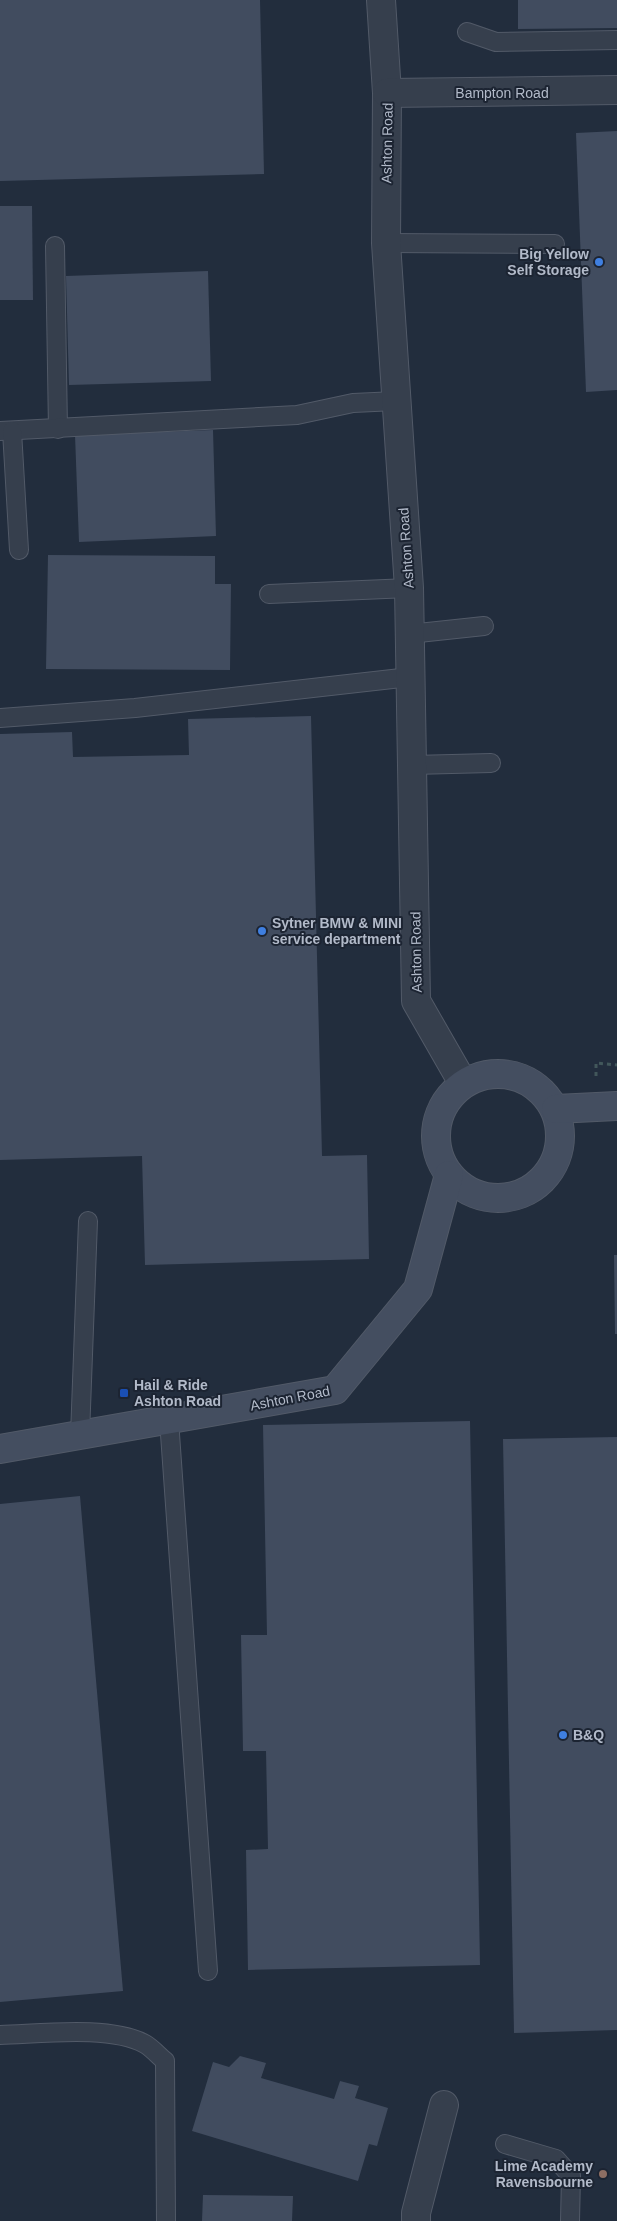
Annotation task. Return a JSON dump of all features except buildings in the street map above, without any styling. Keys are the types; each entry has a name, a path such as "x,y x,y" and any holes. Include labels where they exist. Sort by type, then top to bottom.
{"street":[{"name":"Ashton Road","path":"381,0 387,93 386,243 409,588 416,1001 463,1084"},
{"name":"Bampton Road","path":"387,93 617,90"},
{"path":"492,1073 514,1074 535,1084 556,1109 562,1130 556,1161 544,1180 525,1194 504,1199 474,1194 449,1175 442,1164 436,1144 437,1120 446,1100 463,1084 492,1073"},
{"path":"556,1109 617,1106"},
{"name":"Ashton Road","path":"0,1449 335,1390 418,1289 449,1175"},
{"path":"416,2221 416,2213 444,2105"}],"lane":[{"path":"467,32 496,42 617,40"},
{"path":"386,243 555,244"},
{"path":"55,246 58,429"},
{"path":"19,550 6,431 297,415 353,403 396,400"},
{"path":"269,594 409,588"},
{"path":"410,634 484,626"},
{"path":"0,718 135,708 410,677"},
{"path":"413,765 491,763"},
{"path":"80,1435 88,1221"},
{"path":"169,1420 208,1971"},
{"path":"0,2035 98,2033 127,2038 145,2044 165,2061 166,2221"},
{"path":"504,2144 556,2159 571,2176 570,2221"}],"place":[{"name":"Big Yellow Self Storage","path":"599,262"},
{"name":"Sytner BMW & MINI service department","path":"262,931"},
{"name":"Hail & Ride Ashton Road","path":"124,1393"},
{"name":"B&Q","path":"563,1735"},
{"name":"Lime Academy Ravensbourne","path":"603,2174"}]}
